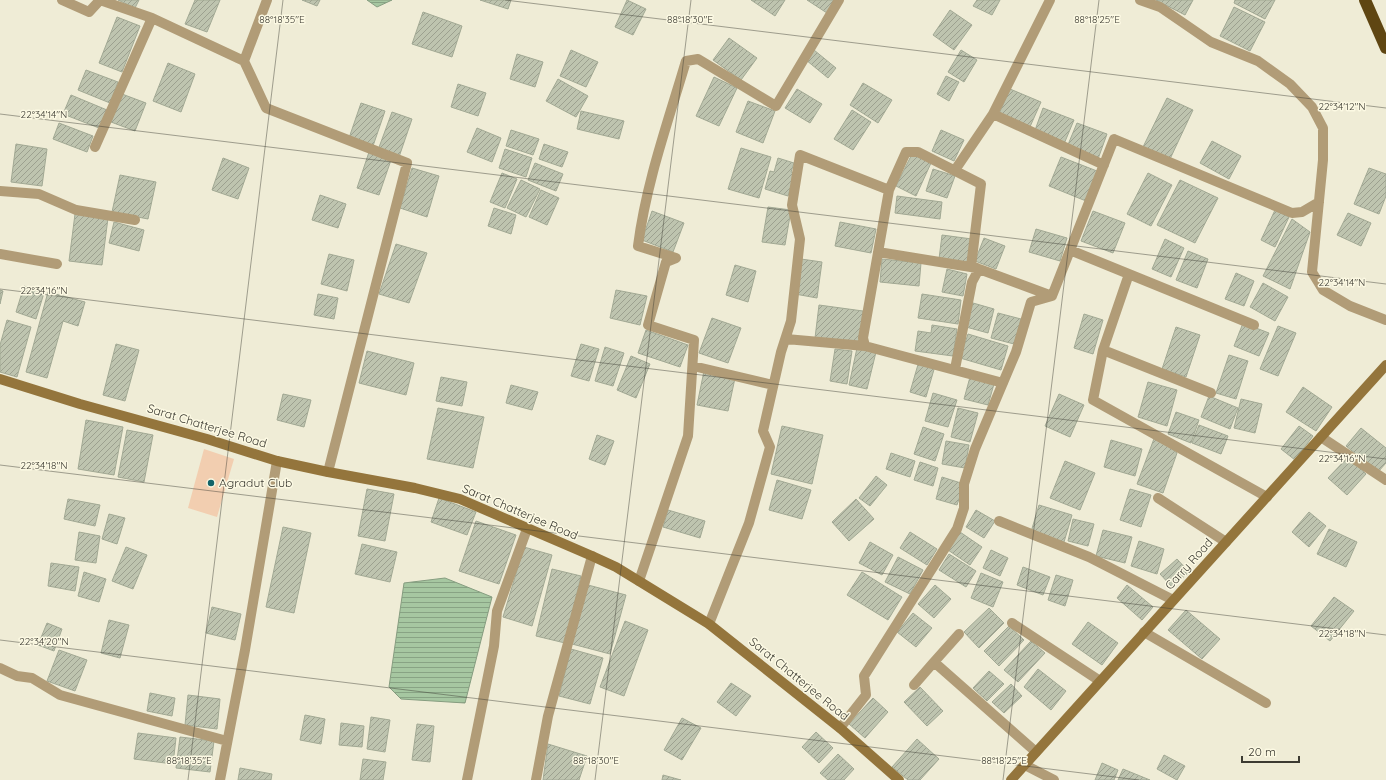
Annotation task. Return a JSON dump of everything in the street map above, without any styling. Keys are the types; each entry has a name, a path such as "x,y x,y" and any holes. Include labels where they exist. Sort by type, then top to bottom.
{"highway":[{"path":"1364,0 1386,48"}],"street":[{"path":"62,0 90,12 100,0 152,18 244,61 266,108 407,163 328,472"},
{"path":"244,61 267,0"},
{"path":"639,581 688,436 694,340 648,325 666,262 676,258 638,246 642,218 664,134 686,61 698,59 776,106 839,0"},
{"path":"954,170 993,114 1050,0"},
{"path":"1140,0 1160,7 1212,42 1258,61 1290,84 1312,107 1323,128 1323,160 1312,272 1322,290 1350,306 1386,320"},
{"path":"95,147 152,18"},
{"path":"993,114 1104,165"},
{"path":"1052,296 1114,140 1292,213 1302,212 1319,202"},
{"path":"865,346 864,338 889,190 906,152 918,152 981,184 975,268 955,369"},
{"path":"709,624 751,515 770,447 763,431 773,385 791,321 800,239 792,205 800,155 889,190"},
{"path":"0,191 39,194 76,210 135,220"},
{"path":"1070,250 1254,324"},
{"path":"878,252 975,268 1052,296"},
{"path":"0,254 57,264"},
{"path":"1129,274 1103,350 1093,400 1266,497"},
{"path":"840,728 866,695 864,676 957,530 964,508 964,484 975,449 1016,352 1031,302 1052,296"},
{"path":"786,339 865,346 1003,383"},
{"path":"1103,350 1211,393"},
{"name":"Carry Road","path":"1011,780 1386,365"},
{"path":"692,366 773,385"},
{"name":"Sarat Chatterjee Road","path":"0,379 80,404 207,439 277,461 415,488 460,499 592,556 616,567 709,624 840,728 899,780"},
{"path":"1321,437 1386,480"},
{"path":"220,780 245,650 277,461"},
{"path":"1158,498 1226,542"},
{"path":"999,521 1089,557 1174,600"},
{"path":"467,780 494,646 497,612 527,529"},
{"path":"536,780 548,716 592,556"},
{"path":"1012,623 1100,681"},
{"path":"1144,632 1266,703"},
{"path":"914,685 959,634"},
{"path":"934,662 1036,752"},
{"path":"0,668 17,676 32,678 60,695 227,741"},
{"path":"1025,765 1054,780"}],"shaded area":[{"path":"367,0 392,0 377,7"},
{"name":"Agradut Club","path":"204,449 234,459 217,517 188,508"},
{"path":"445,578 492,597 465,703 401,699 389,687 404,583"}],"building":[{"path":"118,0 139,0 135,8"},
{"path":"195,0 220,0 207,32 185,24"},
{"path":"302,0 320,0 317,6"},
{"path":"480,0 511,0 508,9"},
{"path":"627,0 646,9 633,35 615,27"},
{"path":"751,0 785,0 775,16"},
{"path":"807,0 835,0 827,13"},
{"path":"977,0 1000,0 992,15 973,6"},
{"path":"1156,0 1193,0 1185,15"},
{"path":"1235,0 1275,0 1265,19 1234,3"},
{"path":"1234,7 1265,22 1250,51 1220,36"},
{"path":"950,10 972,25 954,50 933,35"},
{"path":"423,12 462,26 452,57 412,44"},
{"path":"117,17 140,26 122,72 99,63"},
{"path":"729,38 757,58 741,80 713,60"},
{"path":"571,50 598,62 586,87 560,76"},
{"path":"814,50 836,68 828,78 806,60"},
{"path":"961,50 977,60 964,82 948,72"},
{"path":"517,54 543,62 535,87 510,79"},
{"path":"168,63 195,74 181,112 153,101"},
{"path":"86,70 118,82 110,103 78,90"},
{"path":"946,76 959,82 949,101 937,94"},
{"path":"714,77 737,88 719,126 696,116"},
{"path":"558,79 588,96 576,117 546,101"},
{"path":"863,83 892,100 878,123 850,105"},
{"path":"458,84 486,93 478,116 451,107"},
{"path":"797,89 822,104 810,123 785,108"},
{"path":"1010,89 1041,102 1029,129 998,116"},
{"path":"122,94 146,103 135,131 111,122"},
{"path":"71,95 107,110 99,128 63,114"},
{"path":"1167,98 1193,110 1170,159 1143,147"},
{"path":"748,101 775,111 763,143 736,132"},
{"path":"361,103 385,111 373,146 349,138"},
{"path":"1043,108 1074,120 1064,144 1034,133"},
{"path":"852,110 871,122 853,150 834,139"},
{"path":"581,111 624,121 619,139 577,129"},
{"path":"392,112 412,119 399,157 378,150"},
{"path":"59,123 93,136 87,152 53,139"},
{"path":"1077,123 1107,134 1098,159 1067,147"},
{"path":"477,128 501,138 492,162 467,152"},
{"path":"511,130 539,139 533,155 506,146"},
{"path":"941,130 964,140 954,161 932,151"},
{"path":"1212,141 1241,156 1229,179 1200,163"},
{"path":"16,144 47,149 42,186 11,182"},
{"path":"544,144 568,152 562,167 539,159"},
{"path":"741,148 771,157 759,198 728,189"},
{"path":"505,149 532,158 526,177 499,168"},
{"path":"369,152 391,160 379,195 357,188"},
{"path":"912,154 931,163 916,196 896,186"},
{"path":"1061,157 1097,171 1086,201 1049,186"},
{"path":"223,158 249,168 238,199 212,190"},
{"path":"778,158 794,163 791,172 795,173 788,196 765,189 770,171 774,172"},
{"path":"535,163 563,174 556,191 528,180"},
{"path":"412,168 439,176 427,217 400,208"},
{"path":"1369,168 1386,174 1386,196 1379,214 1354,204"},
{"path":"933,169 955,176 947,198 926,191"},
{"path":"502,173 517,179 505,208 490,202"},
{"path":"1148,173 1172,185 1151,226 1127,214"},
{"path":"120,175 156,182 148,219 112,212"},
{"path":"521,180 540,189 526,217 507,208"},
{"path":"1180,180 1218,198 1195,243 1157,225"},
{"path":"541,190 559,198 547,225 529,217"},
{"path":"320,195 346,204 338,228 312,220"},
{"path":"897,196 942,202 940,219 895,213"},
{"path":"768,207 791,210 785,245 762,242"},
{"path":"494,208 516,215 511,234 488,226"},
{"path":"1275,210 1289,217 1275,247 1261,240"},
{"path":"652,211 684,223 673,252 642,240"},
{"path":"1093,211 1125,223 1113,253 1081,241"},
{"path":"1348,213 1371,223 1361,246 1337,235"},
{"path":"75,214 108,218 102,265 69,261"},
{"path":"1292,219 1310,232 1290,289 1263,276"},
{"path":"114,222 144,230 139,251 109,243"},
{"path":"840,222 876,229 871,253 835,246"},
{"path":"1036,229 1067,238 1060,261 1029,252"},
{"path":"942,235 972,239 969,263 939,259"},
{"path":"984,238 1005,246 996,269 975,261"},
{"path":"1165,239 1184,248 1171,277 1152,269"},
{"path":"396,244 427,253 409,303 379,294"},
{"path":"1188,251 1208,259 1197,288 1176,280"},
{"path":"329,254 354,260 347,291 321,284"},
{"path":"801,259 822,262 817,298 795,294"},
{"path":"882,259 921,263 919,286 880,282"},
{"path":"735,265 756,271 748,302 726,295"},
{"path":"947,269 967,274 963,296 942,292"},
{"path":"1236,273 1254,281 1244,306 1225,299"},
{"path":"1263,283 1288,297 1275,321 1250,307"},
{"path":"24,286 44,293 36,319 16,312"},
{"path":"0,290 3,291 0,304"},
{"path":"616,290 647,296 640,325 610,318"},
{"path":"48,292 85,302 78,326 63,321 47,378 26,372"},
{"path":"318,294 338,298 334,319 314,315"},
{"path":"922,294 961,300 958,324 918,318"},
{"path":"973,303 994,309 988,333 966,327"},
{"path":"819,305 863,311 859,344 815,338"},
{"path":"998,313 1021,319 1014,344 991,338"},
{"path":"1084,314 1103,320 1093,354 1074,348"},
{"path":"712,318 741,328 728,363 699,353"},
{"path":"7,320 31,327 17,377 0,372 0,345"},
{"path":"1243,323 1269,333 1259,356 1234,346"},
{"path":"932,325 957,329 953,356 915,351 918,331 931,333"},
{"path":"1278,326 1296,333 1278,376 1260,369"},
{"path":"1176,327 1200,335 1186,377 1162,369"},
{"path":"646,330 688,345 680,367 638,353"},
{"path":"968,334 1008,346 1001,370 960,358"},
{"path":"116,344 139,350 125,401 103,395"},
{"path":"581,344 599,349 589,381 571,376"},
{"path":"605,347 624,353 613,386 595,381"},
{"path":"857,348 876,352 867,389 849,385"},
{"path":"835,349 852,351 847,384 830,381"},
{"path":"367,351 414,363 406,395 359,383"},
{"path":"1229,355 1248,361 1236,399 1216,393"},
{"path":"631,356 650,364 636,398 617,390"},
{"path":"919,361 935,366 926,397 910,392"},
{"path":"704,371 735,378 728,411 697,405"},
{"path":"441,377 467,382 462,406 436,401"},
{"path":"970,377 994,384 988,405 964,399"},
{"path":"1148,382 1177,390 1167,426 1138,417"},
{"path":"511,385 538,392 532,410 506,403"},
{"path":"1303,387 1332,407 1316,431 1286,412"},
{"path":"933,393 957,400 948,427 925,421"},
{"path":"283,394 311,400 304,427 277,420"},
{"path":"1059,394 1084,405 1070,437 1045,426"},
{"path":"1209,396 1238,408 1230,429 1201,417"},
{"path":"1241,399 1262,404 1255,433 1234,428"},
{"path":"438,408 484,417 473,468 427,459"},
{"path":"958,408 978,413 970,442 951,437"},
{"path":"1176,412 1199,420 1191,443 1168,434"},
{"path":"86,420 123,427 114,475 78,469"},
{"path":"1199,425 1228,436 1221,454 1192,443"},
{"path":"782,426 823,435 812,484 771,474"},
{"path":"1299,426 1313,436 1295,460 1281,449"},
{"path":"923,427 944,434 935,461 914,454"},
{"path":"1361,428 1386,448 1386,463 1378,472 1346,446"},
{"path":"127,430 153,435 144,482 118,477"},
{"path":"597,435 614,441 605,465 589,459"},
{"path":"1155,436 1177,453 1163,493 1137,484"},
{"path":"1111,440 1142,449 1135,476 1104,467"},
{"path":"946,441 969,445 965,468 942,464"},
{"path":"891,453 915,461 910,477 886,469"},
{"path":"1348,457 1366,474 1347,495 1328,478"},
{"path":"1065,461 1095,473 1080,510 1050,498"},
{"path":"920,462 938,468 933,486 914,480"},
{"path":"876,476 887,485 870,506 859,498"},
{"path":"942,477 964,484 957,505 936,499"},
{"path":"777,480 811,490 802,519 769,510"},
{"path":"367,489 394,494 385,541 358,536"},
{"path":"1130,489 1151,495 1141,527 1120,520"},
{"path":"439,498 476,512 467,535 431,522"},
{"path":"68,499 100,505 95,526 64,519"},
{"path":"856,499 874,519 849,541 832,522"},
{"path":"1039,505 1072,515 1064,542 1031,532"},
{"path":"668,510 705,521 700,538 663,527"},
{"path":"976,510 995,521 984,538 966,527"},
{"path":"1309,512 1326,526 1309,547 1292,532"},
{"path":"109,514 125,518 117,544 102,539"},
{"path":"1073,519 1094,524 1088,546 1068,541"},
{"path":"476,521 516,535 499,584 459,571"},
{"path":"283,527 311,533 294,613 266,607"},
{"path":"1329,529 1357,542 1346,567 1317,554"},
{"path":"1103,530 1132,537 1125,563 1096,556"},
{"path":"79,532 100,536 96,563 75,560"},
{"path":"910,532 937,549 927,565 900,548"},
{"path":"960,532 982,547 970,565 948,550"},
{"path":"1139,541 1164,549 1157,574 1131,566"},
{"path":"870,542 893,555 882,575 859,563"},
{"path":"362,544 397,552 390,582 355,574"},
{"path":"126,547 147,555 133,589 112,581"},
{"path":"524,547 552,555 532,626 503,617"},
{"path":"991,550 1008,558 1000,576 983,568"},
{"path":"949,554 976,571 966,587 939,570"},
{"path":"898,557 923,570 910,594 885,582"},
{"path":"1177,559 1189,572 1172,587 1160,574"},
{"path":"51,563 79,567 75,591 48,586"},
{"path":"1023,567 1050,577 1043,595 1017,585"},
{"path":"552,569 581,576 565,643 536,636"},
{"path":"84,572 106,579 99,602 78,596"},
{"path":"862,572 902,597 888,620 847,595"},
{"path":"981,573 1003,582 993,607 971,598"},
{"path":"1056,575 1073,580 1065,606 1048,600"},
{"path":"588,585 626,595 610,654 572,644"},
{"path":"935,585 951,599 934,618 918,604"},
{"path":"1127,585 1153,607 1142,620 1117,598"},
{"path":"1334,597 1354,611 1330,641 1311,626"},
{"path":"212,607 241,614 235,640 206,633"},
{"path":"989,608 1004,623 979,648 964,632"},
{"path":"1186,610 1220,639 1202,659 1168,630"},
{"path":"913,613 932,628 916,647 897,632"},
{"path":"109,620 129,625 120,658 101,653"},
{"path":"625,621 648,630 624,696 600,687"},
{"path":"1088,622 1118,643 1102,665 1072,644"},
{"path":"47,623 62,629 54,651 38,645"},
{"path":"1009,626 1024,640 999,666 984,651"},
{"path":"1031,641 1045,653 1018,682 1004,670"},
{"path":"571,649 603,658 590,704 559,696"},
{"path":"59,650 87,660 75,691 47,681"},
{"path":"1038,669 1066,691 1051,710 1024,687"},
{"path":"989,671 1004,684 987,701 973,688"},
{"path":"731,683 751,696 736,716 717,702"},
{"path":"1011,684 1022,696 1004,713 992,702"},
{"path":"920,687 943,711 927,726 904,702"},
{"path":"150,693 175,698 172,716 147,711"},
{"path":"188,695 220,699 217,729 185,725"},
{"path":"873,698 888,712 865,738 849,724"},
{"path":"305,715 325,719 321,744 300,740"},
{"path":"371,717 390,720 385,752 367,749"},
{"path":"682,718 701,728 682,760 664,750"},
{"path":"341,723 364,726 362,747 339,745"},
{"path":"417,724 434,726 430,762 412,760"},
{"path":"816,732 833,748 819,763 802,747"},
{"path":"138,733 176,738 173,764 134,759"},
{"path":"180,737 214,741 210,772 176,768"},
{"path":"917,739 939,759 920,780 908,780 892,767"},
{"path":"548,744 587,756 579,780 543,780"},
{"path":"838,754 854,769 844,780 828,780 820,773"},
{"path":"1164,755 1185,766 1177,780 1157,769"},
{"path":"363,759 386,762 383,780 360,780"},
{"path":"1102,763 1118,770 1114,780 1095,780"},
{"path":"240,768 272,774 271,780 238,780"},
{"path":"1123,769 1150,780 1118,780"},
{"path":"663,775 681,780 662,780"}],"place":[{"name":"Agradut Club","path":"211,483"}]}
